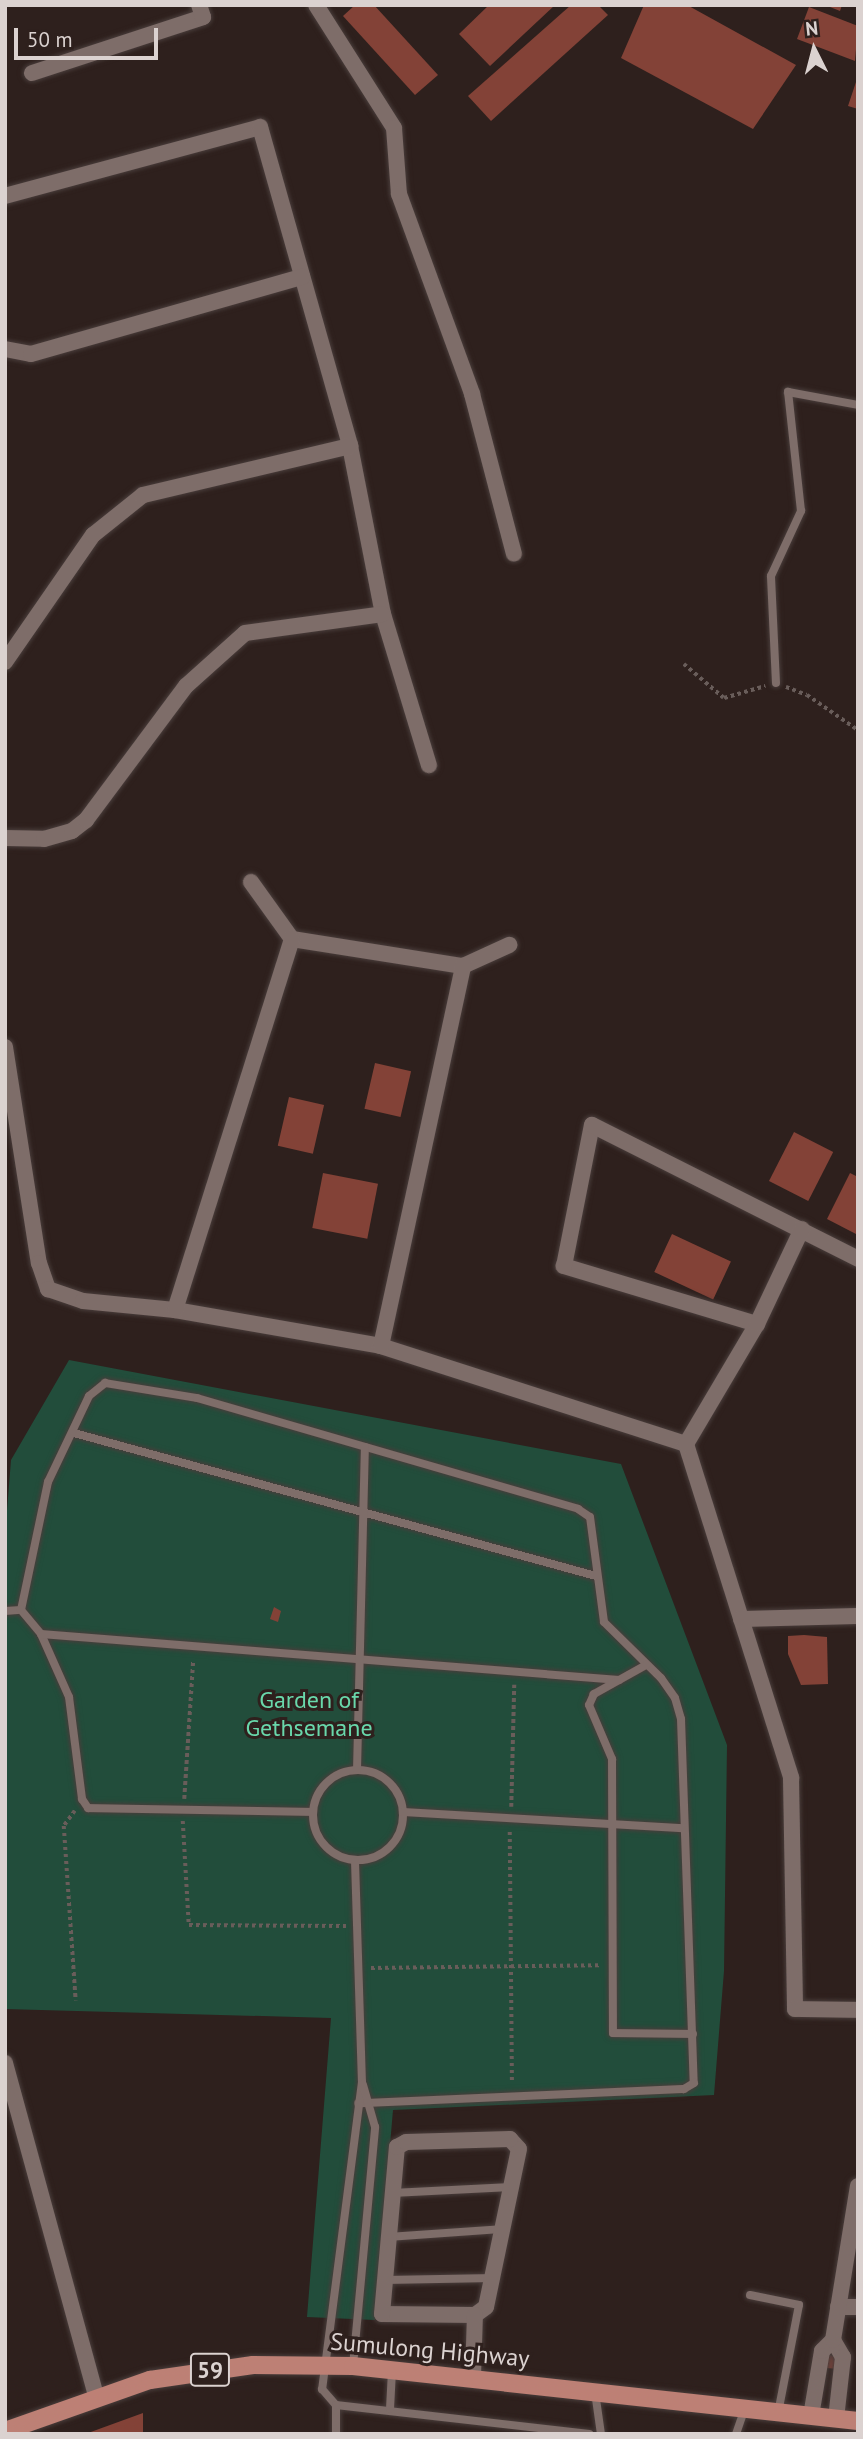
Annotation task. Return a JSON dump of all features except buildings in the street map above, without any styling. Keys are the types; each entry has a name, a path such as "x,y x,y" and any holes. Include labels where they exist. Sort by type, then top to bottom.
{"main road":[{"name":"Sumulong Highway","path":"5,2431 96,2396 215,2369 326,2364 473,2377 858,2421"}],"street":[{"path":"32,73 203,17 199,5"},
{"path":"316,5 394,128 398,194 472,394 514,554"},
{"path":"5,196 260,127 350,446 383,614 429,765"},
{"path":"5,349 31,354 302,277"},
{"path":"5,662 93,535 143,495 350,446"},
{"path":"5,838 44,839 72,831 86,820 186,686 245,633 383,614"},
{"path":"251,882 292,939 463,966 509,945"},
{"path":"175,1310 292,939"},
{"path":"381,1346 463,966"},
{"path":"5,1047 39,1263 48,1289 83,1301 175,1310 381,1346 687,1444"},
{"path":"757,1324 564,1266 592,1125 858,1259"},
{"path":"802,1229 757,1324 687,1444 791,1778 795,2009 858,2010"},
{"path":"741,1619 858,1616"},
{"path":"5,2063 96,2396"},
{"path":"514,2140 519,2149 501,2229 489,2304 475,2315 382,2314 391,2193 395,2152 406,2142 514,2140"},
{"path":"811,2416 822,2351 833,2340 855,2224 858,2186"},
{"path":"838,2307 858,2307"},
{"path":"473,2377 475,2315"},
{"path":"833,2340 844,2357 836,2418"}],"lane":[{"path":"776,683 771,576 801,511 788,392 858,405"},
{"path":"21,1610 48,1482 93,1390 113,1382 197,1398 585,1512 595,1530 596,1576 604,1622 675,1698 681,1719 694,2083 684,2089 358,2103"},
{"path":"74,1433 596,1576"},
{"path":"357,1770 365,1447"},
{"path":"5,1611 21,1610"},
{"path":"21,1610 41,1634 71,1705 84,1804 93,1810 312,1812"},
{"path":"41,1634 359,1662 619,1680"},
{"path":"646,1665 594,1694 589,1705 612,1759 613,2033 693,2034"},
{"path":"357,1770 389,1781 403,1812 401,1830 391,1846 375,1857 355,1861 336,1856 321,1843 312,1812 326,1782 357,1770"},
{"path":"403,1812 684,1828"},
{"path":"355,1861 362,2082 322,2389 337,2405 537,2424 589,2434"},
{"path":"353,2366 375,2127 362,2082"},
{"path":"391,2193 511,2187"},
{"path":"388,2237 501,2229"},
{"path":"384,2280 494,2278"},
{"path":"750,2295 799,2305 778,2413"},
{"path":"390,2409 391,2369"},
{"path":"595,2391 601,2434"},
{"path":"336,2434 337,2405"},
{"path":"736,2434 746,2408"},
{"path":"533,2434 537,2424"}],"path":[{"path":"194,1647 183,1812 189,1925 357,1926"},
{"path":"512,2097 510,1818 514,1673"},
{"path":"76,2001 64,1826 84,1804"},
{"path":"358,1968 611,1965"}],"green space":[{"name":"Garden of Gethsemane","path":"69,1360 621,1464 727,1745 724,1971 714,2095 393,2110 375,2320 307,2317 331,2018 5,2009 5,1536 11,1460"}]}
